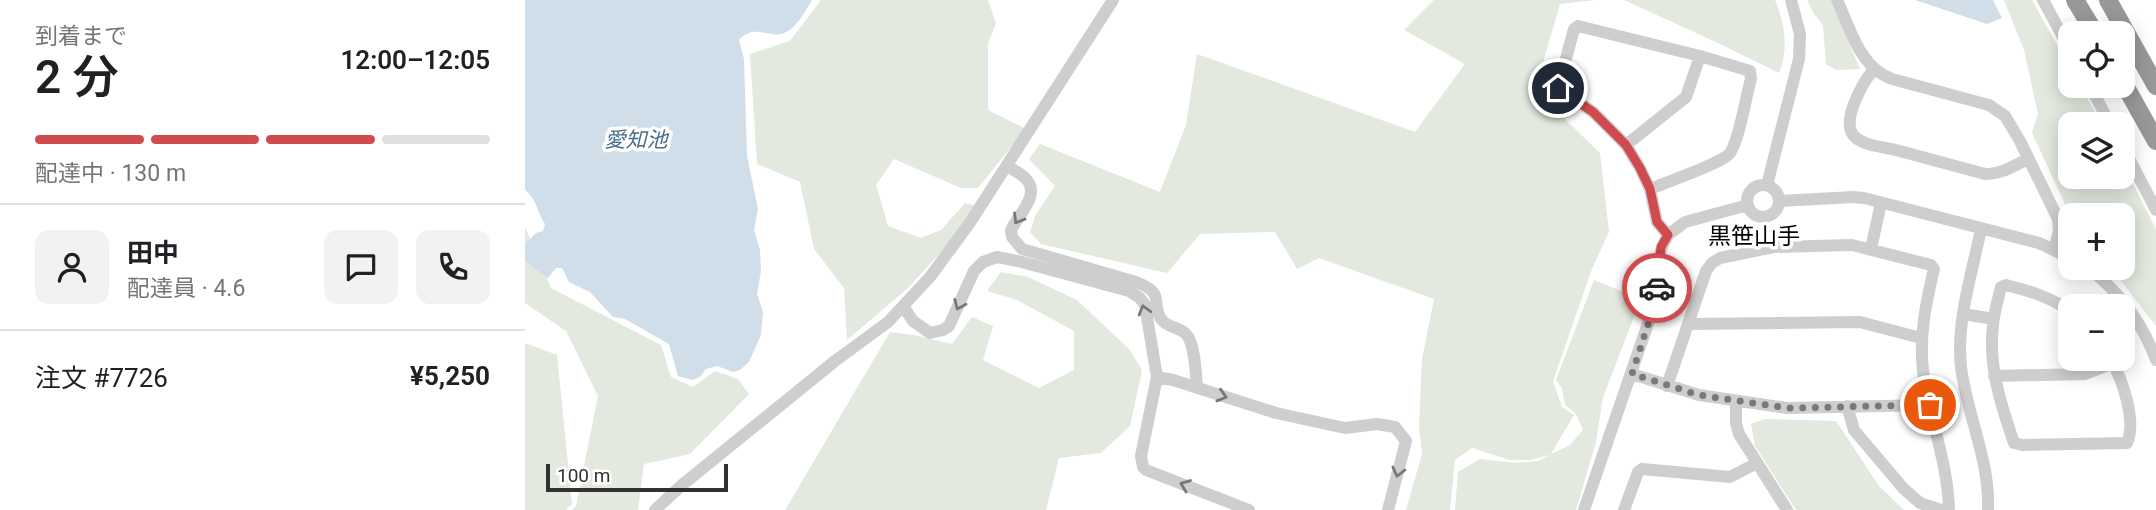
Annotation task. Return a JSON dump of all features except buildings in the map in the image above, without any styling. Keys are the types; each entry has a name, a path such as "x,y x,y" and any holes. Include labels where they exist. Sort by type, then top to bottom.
{"highway":[{"path":"2075,0 2088,21"},
{"path":"2108,0 2156,86"},
{"path":"2132,98 2156,141"}],"street":[{"path":"655,510 824,370 888,322 930,277 969,224 1113,0"},
{"path":"1767,185 1799,59 1800,34 1791,0"},
{"path":"1837,0 1863,55 1874,69 1892,79 1993,107 2008,121 2058,219 2059,231 2054,249"},
{"path":"2043,0 2058,28"},
{"path":"1650,189 1721,160 1729,154 1733,148 1750,71 1582,26 1575,27 1558,88 1593,112 1626,145 1650,189 1657,222 1668,235"},
{"path":"1626,145 1686,97 1700,57"},
{"path":"1874,69 1858,92 1850,123 1851,132 1856,138 1985,174 2004,171 2028,159"},
{"path":"1007,166 1027,179 1031,189 1029,202 1011,230 1016,244 1022,249 1136,282 1151,289 1157,297 1164,323 1188,336 1193,352 1197,388"},
{"path":"2135,171 2156,210"},
{"path":"1767,185 1777,191 1780,201 1776,210 1766,216 1753,213 1747,198 1752,188 1767,185"},
{"path":"1780,201 1853,197 2039,243 2058,251"},
{"path":"1871,249 1881,203"},
{"path":"1584,510 1654,306 1661,247 1668,235 1685,222 1748,205"},
{"path":"1981,229 1963,314 1961,366 1984,461 1988,510"},
{"path":"1667,386 1706,271 1712,262 1720,258 1767,247 1852,245 1929,264 1933,267 1921,338 1923,369 1946,471 1949,510"},
{"path":"903,306 913,321 930,333 943,330 949,326 974,271 983,262 997,257 1129,291 1145,305 1157,377 1141,456 1143,467 1249,510"},
{"path":"2102,280 2133,313 2156,360"},
{"path":"2058,304 2042,295 2004,285 2001,287 1994,319 1992,351 1994,376 2013,441 2017,445 2125,444 2129,437 2127,404 2115,371"},
{"path":"1963,314 1994,319"},
{"path":"1689,324 1860,322 1921,338"},
{"path":"1994,376 2088,374 2094,371"},
{"path":"1632,374 1699,395 1787,408 1930,405"},
{"path":"1157,377 1276,413 1345,428 1377,424 1395,427 1406,441 1388,510"},
{"path":"1736,401 1739,434 1787,510"},
{"path":"1847,406 1854,430 1903,488 1920,503 1941,510"},
{"path":"1624,510 1638,472 1642,469 1731,477 1757,463"}],"shaded area":[{"path":"821,0 988,0 996,23 988,44 988,110 1026,129 978,188 961,188 894,159 876,185 888,226 921,238 941,230 965,203 974,205 961,230 908,288 847,340 844,288 814,249 800,182 757,164 750,54 790,41"},
{"path":"1434,0 1597,0 1560,4 1535,90 1600,153 1609,232 1592,269 1553,381 1562,407 1574,415 1551,454 1570,445 1583,430 1576,414 1565,405 1562,388 1556,380 1594,280 1641,299 1603,397 1596,442 1576,510 1455,510 1458,472 1480,459 1516,463 1538,461 1550,455 1530,460 1510,460 1472,448 1455,460 1450,510 1406,510 1422,454 1419,426 1422,359 1434,299 1319,258 1297,269 1275,232 1200,234 1167,273 1041,244 1030,232 1035,216 1055,186 1029,159 1040,144 1160,192 1186,125 1197,54 1415,132 1465,64 1404,30"},
{"path":"1624,0 1775,0 1785,36 1779,73 1720,44"},
{"path":"1807,0 1831,0 1860,69 1836,70 1826,64 1823,25"},
{"path":"2004,0 2032,0 2058,47 2058,98 2087,98 2095,112 2058,112 2058,189 2135,188 2156,229 2156,326 2135,299 2135,294 2131,294 2120,280 2135,280 2135,203 2064,203 2032,133 2038,114 2024,50"},
{"path":"525,227 551,288 661,345 671,377 693,387 715,371 738,379 749,394 690,454 644,464 638,510 572,510 576,506 598,396 566,331 525,303"},
{"path":"1001,272 1028,277 1077,300 1129,349 1142,370 1130,426 1101,453 1059,458 1046,510 785,510 890,332 952,344 972,317 993,326 983,360 1039,388 1074,370 1074,331 1017,300 987,291"},
{"path":"525,343 557,355 572,504 566,510 525,510"},
{"path":"1765,419 1836,421 1879,486 1904,510 1796,510 1755,446 1751,424"}],"water":[{"name":"愛知池","path":"525,0 812,0 800,20 787,32 755,32 744,35 739,40 744,59 747,156 758,209 754,230 760,250 761,271 757,294 763,312 761,335 749,362 740,370 733,372 717,366 706,369 700,377 692,380 678,376 669,344 625,319 613,317 590,292 569,282 562,268 556,268 548,278 525,261 525,244 536,233 543,231 545,224 525,190"},
{"path":"1915,0 1993,0 2002,18 1987,24"}],"way so far":[{"path":"1657,288 1654,306 1632,374 1699,395 1787,408 1930,405"}],"district":[{"name":"黒笹山手","path":"1754,236"}],"route":[{"path":"1558,88 1609,126 1626,145 1640,168 1650,189 1657,222 1668,235 1661,247 1657,288"}]}
